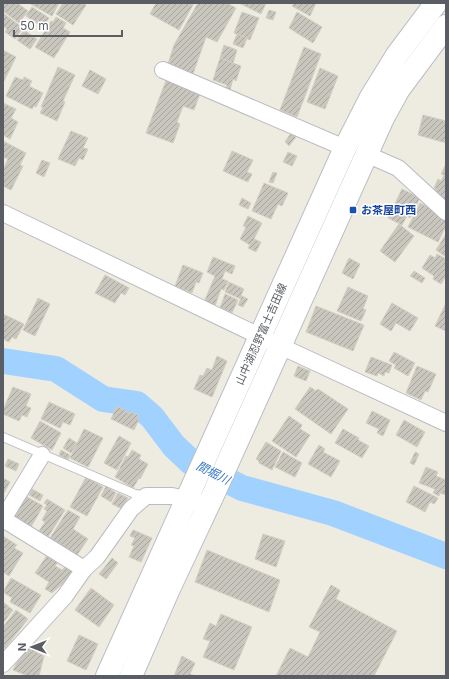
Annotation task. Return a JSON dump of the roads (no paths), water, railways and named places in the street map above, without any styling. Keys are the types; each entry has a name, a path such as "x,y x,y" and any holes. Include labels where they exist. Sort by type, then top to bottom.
{"main road":[{"name":"山中湖忍野富士吉田線","path":"107,676 194,480 345,148 371,97 397,55 436,3"},
{"name":"山中湖忍野富士吉田線","path":"131,676 168,591 230,458 383,118 399,89 446,26"}],"street":[{"path":"163,70 345,148"},
{"path":"366,154 398,168 446,212"},
{"path":"3,213 260,337 446,423"},
{"path":"42,454 3,519 84,569"},
{"path":"3,664 65,596 84,569 97,557 131,509 146,496 172,496 185,500 211,499"},
{"path":"3,674 11,676"}],"lane":[{"path":"3,437 135,494 146,496"}],"waterway":[{"name":"間堀川","path":"3,361 56,369 103,399 137,404 152,417 174,446 191,462 242,488 333,513 446,556"}],"place":[{"name":"お茶屋町西","path":"353,210"}]}
